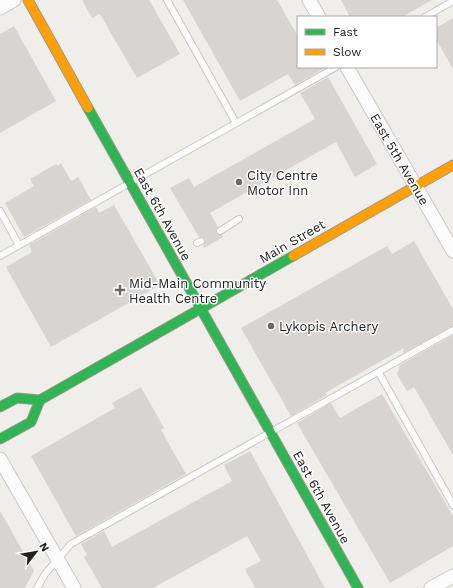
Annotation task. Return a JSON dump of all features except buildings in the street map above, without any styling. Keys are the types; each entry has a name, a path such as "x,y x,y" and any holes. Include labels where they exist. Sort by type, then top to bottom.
{"street":[{"path":"0,8 14,0"},
{"name":"East 6th Avenue","path":"28,0 272,432 358,588"},
{"path":"309,0 318,16"},
{"name":"East 5th Avenue","path":"348,68 453,251"},
{"name":"Main Street","path":"40,400 453,165"},
{"path":"0,407 17,398 40,400 31,422 0,439"},
{"path":"0,459 74,588"},
{"path":"431,588 453,576"}],"lane":[{"path":"167,0 236,123"},
{"path":"427,16 453,1"},
{"path":"0,256 334,68"},
{"path":"0,211 19,246"},
{"path":"220,230 240,219"},
{"path":"37,588 45,574 71,544 453,330"},
{"path":"378,373 453,505"}],"traffic: fast":[{"path":"88,108 358,588"},
{"path":"0,407 17,398 40,400 293,256"},
{"path":"0,439 31,422 40,400"}],"traffic: slow":[{"path":"28,0 88,108"},
{"path":"293,256 453,165"}],"place":[{"name":"City Centre Motor Inn","path":"239,182"},
{"name":"Mid-Main Community Health Centre","path":"120,290"},
{"name":"Lykopis Archery","path":"271,326"}]}
